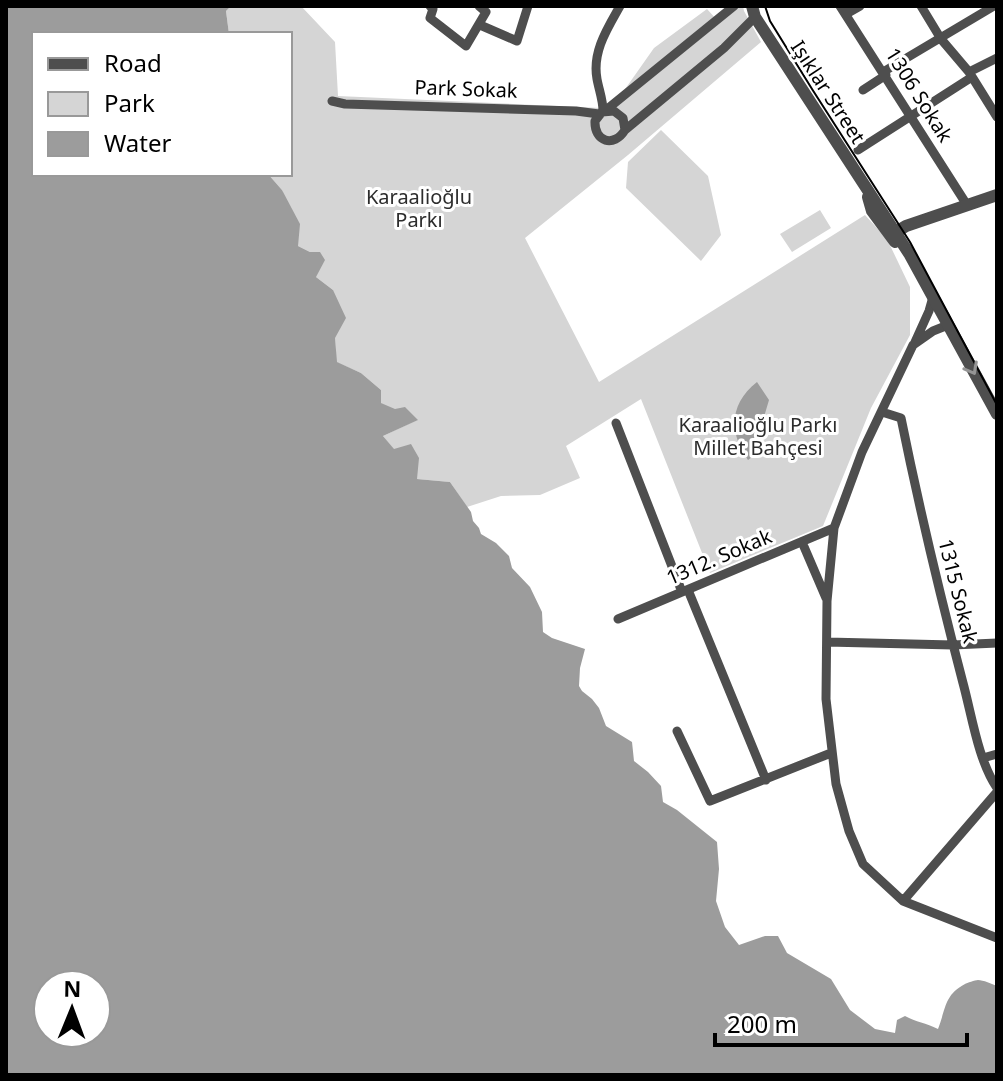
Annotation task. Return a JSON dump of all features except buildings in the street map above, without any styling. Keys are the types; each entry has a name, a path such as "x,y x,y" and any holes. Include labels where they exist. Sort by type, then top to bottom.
{"street":[{"path":"430,6 433,9 430,18 466,46 486,12 479,6"},
{"path":"480,25 517,41 528,6"},
{"path":"602,112 595,56 620,6"},
{"path":"734,6 602,112 595,121 595,129 602,139 617,139 724,48 753,12"},
{"path":"843,10 860,6"},
{"path":"921,6 997,117"},
{"path":"863,90 994,6"},
{"name":"1306 Sokak","path":"843,10 967,205"},
{"name":"Işıklar Street","path":"753,12 866,190"},
{"path":"858,150 997,58"},
{"name":"Park Sokak","path":"332,101 345,104 602,112"},
{"path":"602,112 614,111 621,115 625,130"},
{"path":"866,190 910,255 997,414"},
{"path":"866,190 872,211 892,240 910,255"},
{"path":"896,232 967,205 995,199"},
{"path":"933,297 862,452 834,528 827,601 826,699 831,753 849,831 863,864 903,901 997,938"},
{"path":"913,345 948,325"},
{"name":"1315 Sokak","path":"882,412 901,418 925,534 953,645 983,758 997,790"},
{"path":"616,423 766,780"},
{"name":"1312. Sokak","path":"618,619 834,528"},
{"path":"802,542 827,601"},
{"path":"827,642 997,643"},
{"path":"677,731 710,801 831,753"},
{"path":"983,758 997,754"},
{"path":"903,901 997,790"}],"green space":[{"name":"Karaalioğlu Parkı","path":"231,6 301,6 335,42 338,96 601,108 616,102 654,48 707,9 717,20 734,6 743,6 761,42 525,238 599,382 865,215 887,239 910,287 910,335 871,408 823,526 710,573 641,399 566,446 580,478 540,495 501,496 467,507 450,482 417,479 383,436 417,420 380,403 381,390 361,373 336,362 333,290 316,277 310,252 298,246 282,190 270,176 292,176 292,32 229,32 226,11"},
{"path":"661,130 708,176 721,235 701,261 626,188 628,162"},
{"path":"820,210 831,228 792,252 780,234"}],"water":[{"path":"6,6 231,6 226,11 229,32 32,32 32,176 270,176 282,190 300,224 298,246 310,252 320,252 325,260 316,277 333,290 346,318 335,338 337,362 361,373 381,390 381,403 395,409 405,407 418,420 383,436 394,449 411,444 419,458 417,479 450,482 471,512 481,534 509,556 512,568 530,587 542,612 543,632 585,649 580,668 579,686 582,691 599,708 606,726 632,742 634,761 661,786 663,802 717,842 719,869 716,901 725,927 739,945 765,936 778,936 787,953 831,979 850,1010 875,1029 895,1033 897,1020 905,1016 938,1029 949,998 965,984 978,980 997,986 997,1075 6,1075"},
{"path":"757,382 769,400 752,457 748,460 737,439 735,418 741,399"}],"tram line":[{"path":"765,6 770,21 910,242 997,405"}],"park label":[{"name":"Karaalioğlu Parkı Millet Bahçesi","path":"758,436"}]}
